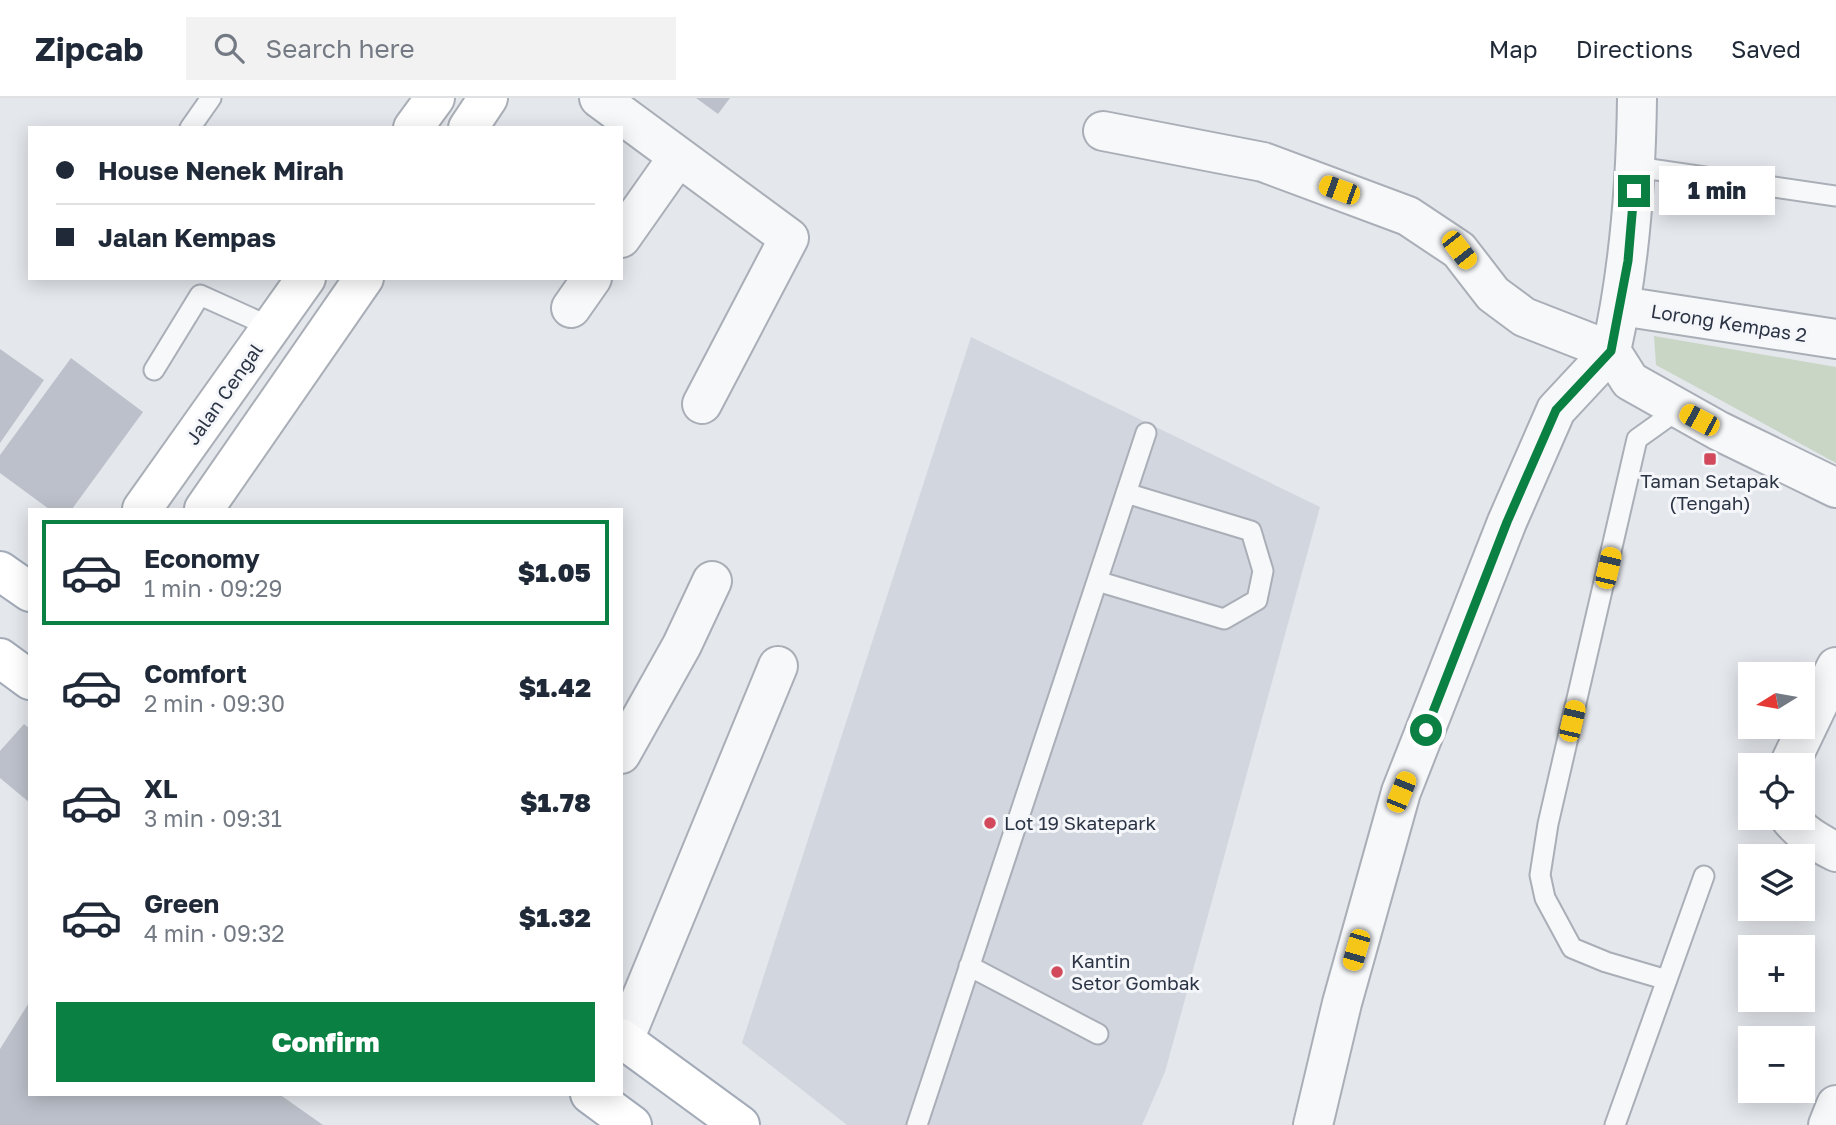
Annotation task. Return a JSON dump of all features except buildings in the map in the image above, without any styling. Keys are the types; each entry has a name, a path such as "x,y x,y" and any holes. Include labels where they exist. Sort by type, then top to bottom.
{"street":[{"path":"414,126 435,98"},
{"path":"469,126 488,98"},
{"path":"599,98 789,238 702,404"},
{"path":"1313,1125 1342,1003 1401,792 1507,522 1556,410 1611,351 1628,261 1636,167 1637,98"},
{"path":"1103,131 1263,162 1408,216 1459,250 1493,294 1524,317 1611,351 1630,381 1679,409 1836,488"},
{"path":"623,234 678,157"},
{"name":"Jalan Cengal","path":"143,508 305,280"},
{"path":"205,508 363,280"},
{"name":"Lorong Kempas 2","path":"1621,306 1836,340"},
{"path":"0,570 28,591"},
{"path":"623,750 682,645 712,582"},
{"path":"732,1121 623,1039 778,666"},
{"path":"1795,753 1836,667"},
{"path":"1801,830 1836,852"},
{"path":"593,1096 632,1125"},
{"path":"1828,1125 1836,1105"}],"lane":[{"path":"191,126 211,98"},
{"path":"1636,167 1836,196"},
{"path":"154,370 200,295 271,327"},
{"path":"1667,980 1606,962 1572,948 1545,898 1540,875 1548,824 1637,439 1679,409"},
{"path":"917,1125 1146,433"},
{"path":"1097,581 1224,619 1257,600 1263,571 1251,531 1126,494"},
{"path":"1615,1125 1704,876"},
{"path":"969,966 1098,1034"}],"shaded area":[{"path":"971,337 1320,507 1165,1072 1142,1125 847,1125 742,1043"}],"green space":[{"path":"1654,336 1836,367 1836,463 1656,365"}],"place":[{"name":"Taman Setapak (Tengah)","path":"1710,459"},
{"name":"Lot 19 Skatepark","path":"990,823"},
{"name":"Kantin Setor Gombak","path":"1057,972"}],"route":[{"path":"1426,730 1507,522 1556,410 1611,351 1628,261 1634,191"}]}
